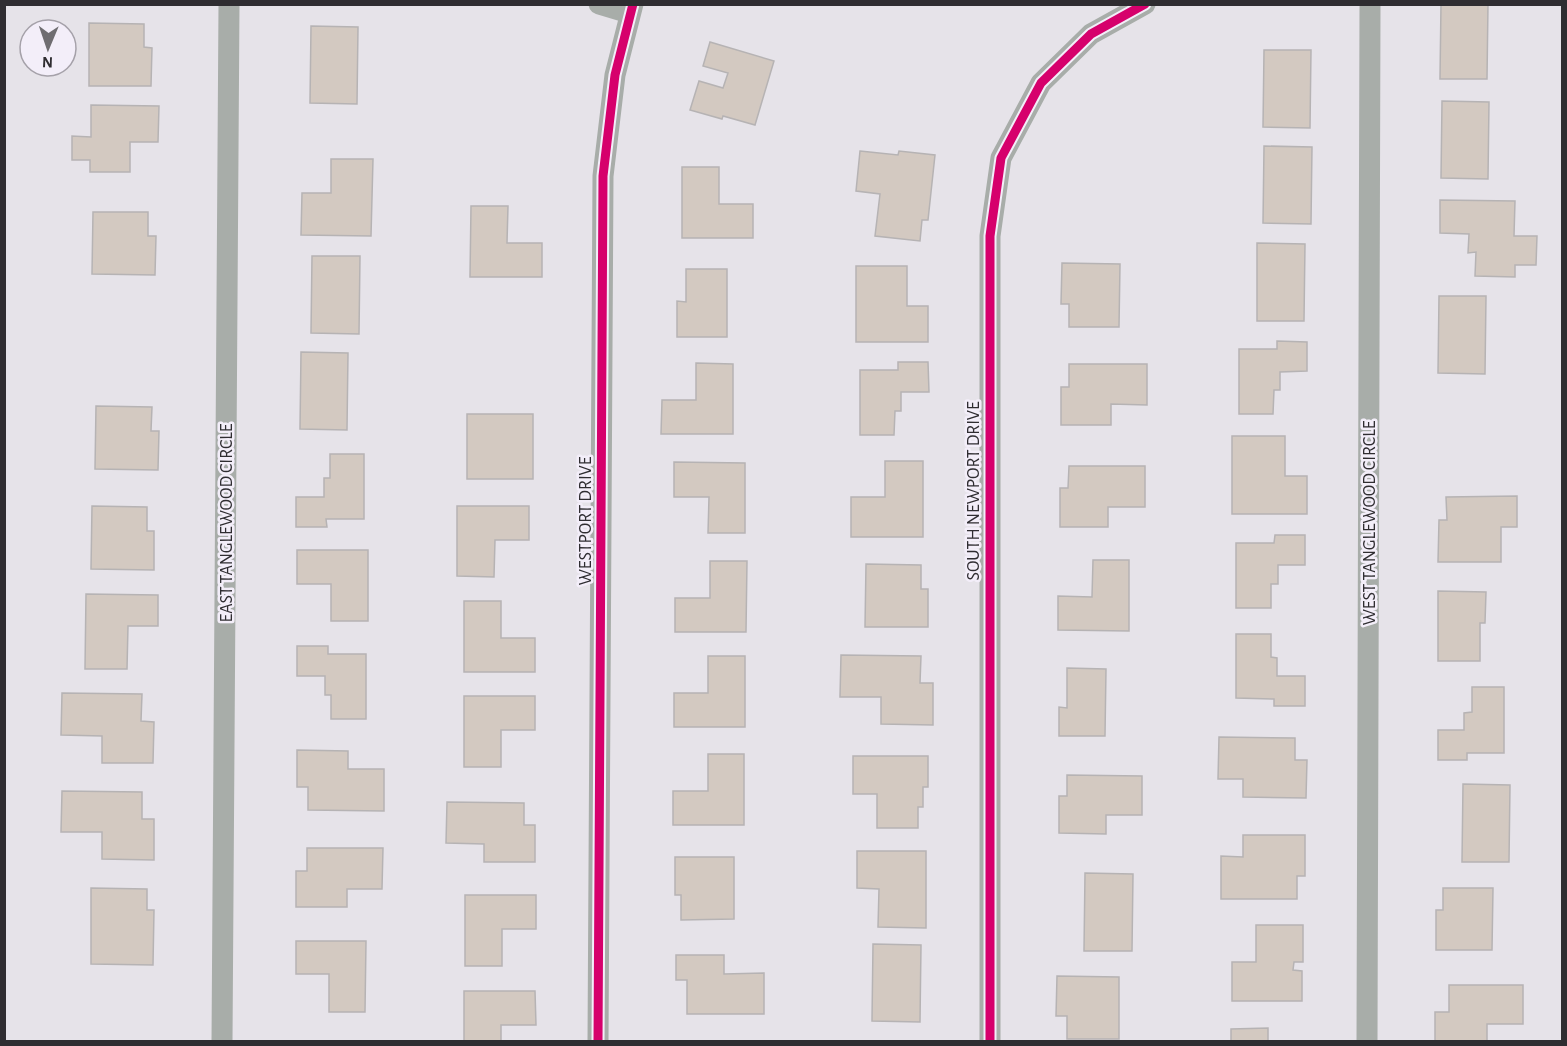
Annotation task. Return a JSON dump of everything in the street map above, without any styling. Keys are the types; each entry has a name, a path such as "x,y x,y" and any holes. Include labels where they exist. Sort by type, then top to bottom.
{"street":[{"name":"EAST TANGLEWOOD CIRCLE","path":"222,1041 229,4"},
{"path":"599,4 631,9"},
{"name":"SOUTH NEWPORT DRIVE","path":"990,1041 990,236 1001,158 1041,83 1091,34 1145,4"},
{"name":"WEST TANGLEWOOD CIRCLE","path":"1367,1041 1370,4"},
{"name":"WESTPORT DRIVE","path":"598,1041 603,176 615,75 631,9"}],"building":[{"path":"1441,4 1488,4 1487,79 1440,79"},
{"path":"89,23 144,24 144,47 152,48 151,86 89,86"},
{"path":"311,26 358,27 357,104 310,103"},
{"path":"710,42 774,61 755,125 690,110 699,81 723,88 728,73 703,66"},
{"path":"1264,50 1311,50 1310,128 1263,127"},
{"path":"1442,101 1489,102 1488,179 1441,178"},
{"path":"91,105 159,106 158,142 130,142 130,172 90,172 90,160 72,160 72,136 91,137"},
{"path":"1264,146 1312,147 1311,224 1263,223"},
{"path":"860,151 898,155 899,151 935,155 928,220 922,220 920,241 875,236 880,194 856,191"},
{"path":"331,159 373,159 371,236 301,235 302,193 331,193"},
{"path":"682,167 719,167 719,204 753,204 753,238 682,238"},
{"path":"1440,200 1515,201 1514,236 1537,236 1536,265 1515,265 1515,277 1475,276 1476,252 1468,253 1469,234 1440,233"},
{"path":"471,206 508,206 507,243 542,243 542,277 470,277"},
{"path":"93,212 148,212 148,236 156,236 155,275 92,274"},
{"path":"1257,243 1305,244 1304,321 1257,321"},
{"path":"312,256 360,256 359,334 311,333"},
{"path":"1062,263 1120,264 1119,327 1069,327 1069,304 1061,304"},
{"path":"856,266 907,266 907,306 928,306 928,342 856,342"},
{"path":"686,269 727,269 727,337 677,337 677,301 686,302"},
{"path":"1439,296 1486,296 1485,374 1438,373"},
{"path":"1277,341 1307,342 1307,371 1280,372 1280,390 1274,390 1273,414 1239,414 1239,349 1277,349"},
{"path":"301,352 348,353 347,430 300,429"},
{"path":"898,362 928,362 929,392 901,392 901,411 895,411 894,435 860,435 860,370 898,370"},
{"path":"696,363 733,364 733,434 661,434 662,400 696,400"},
{"path":"1069,364 1147,364 1147,405 1111,404 1111,425 1061,425 1061,387 1069,387"},
{"path":"96,406 152,407 151,431 159,431 158,470 95,469"},
{"path":"467,414 533,414 533,479 467,479"},
{"path":"1232,436 1285,436 1285,476 1307,476 1307,514 1232,514"},
{"path":"330,454 364,454 364,519 326,519 327,527 296,527 296,497 324,497 324,478 330,478"},
{"path":"885,461 923,461 923,537 851,537 851,497 885,497"},
{"path":"674,462 745,463 745,533 708,533 709,497 674,497"},
{"path":"1069,466 1145,466 1145,507 1108,507 1108,527 1060,527 1060,488 1068,488"},
{"path":"1517,496 1517,527 1501,527 1501,562 1438,562 1439,520 1447,520 1446,497"},
{"path":"92,506 147,507 147,531 154,531 154,570 91,569"},
{"path":"457,506 529,506 529,540 495,540 494,577 457,576"},
{"path":"1275,535 1305,535 1305,565 1278,565 1278,584 1271,584 1271,608 1236,608 1236,543 1274,543"},
{"path":"297,550 368,550 368,621 331,621 331,584 297,584"},
{"path":"1093,560 1129,560 1129,631 1058,630 1058,596 1092,597"},
{"path":"710,561 747,561 746,632 675,632 675,598 710,598"},
{"path":"866,564 921,565 921,589 928,589 928,627 865,627"},
{"path":"1438,591 1486,592 1485,623 1480,623 1480,661 1438,661"},
{"path":"86,594 158,595 158,626 128,626 127,669 85,669"},
{"path":"464,601 501,601 501,638 535,638 535,672 464,672"},
{"path":"1236,634 1271,634 1271,657 1277,658 1277,676 1305,676 1305,706 1274,706 1274,699 1236,698"},
{"path":"297,646 328,646 328,654 366,654 366,719 331,719 331,695 325,695 325,676 297,676"},
{"path":"841,655 921,656 920,683 933,683 933,725 881,724 881,697 840,697"},
{"path":"708,656 745,656 745,727 674,727 674,693 708,693"},
{"path":"1067,668 1106,669 1105,736 1059,736 1059,707 1067,708"},
{"path":"1472,687 1504,687 1504,753 1467,753 1467,760 1438,760 1438,730 1464,730 1464,713 1472,712"},
{"path":"62,693 142,694 141,721 154,722 153,763 102,763 102,736 61,735"},
{"path":"464,696 535,696 535,730 501,730 501,767 464,767"},
{"path":"1219,737 1295,738 1295,760 1307,760 1306,798 1243,797 1243,779 1218,779"},
{"path":"297,750 348,751 348,769 384,769 384,811 308,810 308,787 297,787"},
{"path":"708,754 744,754 744,825 673,825 673,791 708,791"},
{"path":"853,756 928,756 928,787 923,787 923,807 918,807 918,828 877,828 877,794 853,794"},
{"path":"1067,775 1142,776 1142,815 1106,815 1106,834 1059,833 1059,796 1067,796"},
{"path":"1463,784 1510,785 1509,862 1462,862"},
{"path":"62,791 142,792 142,819 154,819 154,860 102,859 102,832 61,832"},
{"path":"447,802 524,803 524,825 535,825 535,862 484,862 484,844 446,843"},
{"path":"1243,835 1305,835 1305,876 1297,876 1297,899 1221,899 1221,856 1243,857"},
{"path":"307,848 383,848 382,889 347,889 347,907 296,907 296,871 307,871"},
{"path":"857,851 926,851 926,928 878,927 879,889 857,888"},
{"path":"675,857 734,857 734,919 681,920 681,895 675,895"},
{"path":"1085,873 1133,874 1132,951 1084,951"},
{"path":"91,888 147,889 147,910 154,910 153,965 91,964"},
{"path":"1443,888 1493,888 1492,950 1436,950 1436,910 1443,910"},
{"path":"465,895 536,895 536,929 502,929 502,966 465,966"},
{"path":"1256,925 1303,925 1303,962 1294,962 1293,970 1302,971 1302,1001 1232,1001 1232,962 1256,962"},
{"path":"296,941 366,941 365,1012 329,1012 329,974 296,974"},
{"path":"873,944 921,945 920,1022 872,1021"},
{"path":"676,955 724,955 724,974 764,973 764,1014 687,1014 687,980 676,980"},
{"path":"1057,976 1119,977 1119,1039 1067,1039 1067,1016 1056,1016"},
{"path":"1449,985 1523,985 1523,1024 1487,1024 1487,1042 1435,1042 1435,1012 1449,1012"},
{"path":"464,991 535,991 536,1025 501,1025 501,1042 464,1042"},
{"path":"1268,1028 1268,1042 1231,1042 1231,1029"}],"cycle path":[{"path":"598,1042 603,176 615,75 633,4"},
{"path":"990,1042 990,236 1001,158 1041,83 1091,34 1145,4"}]}
